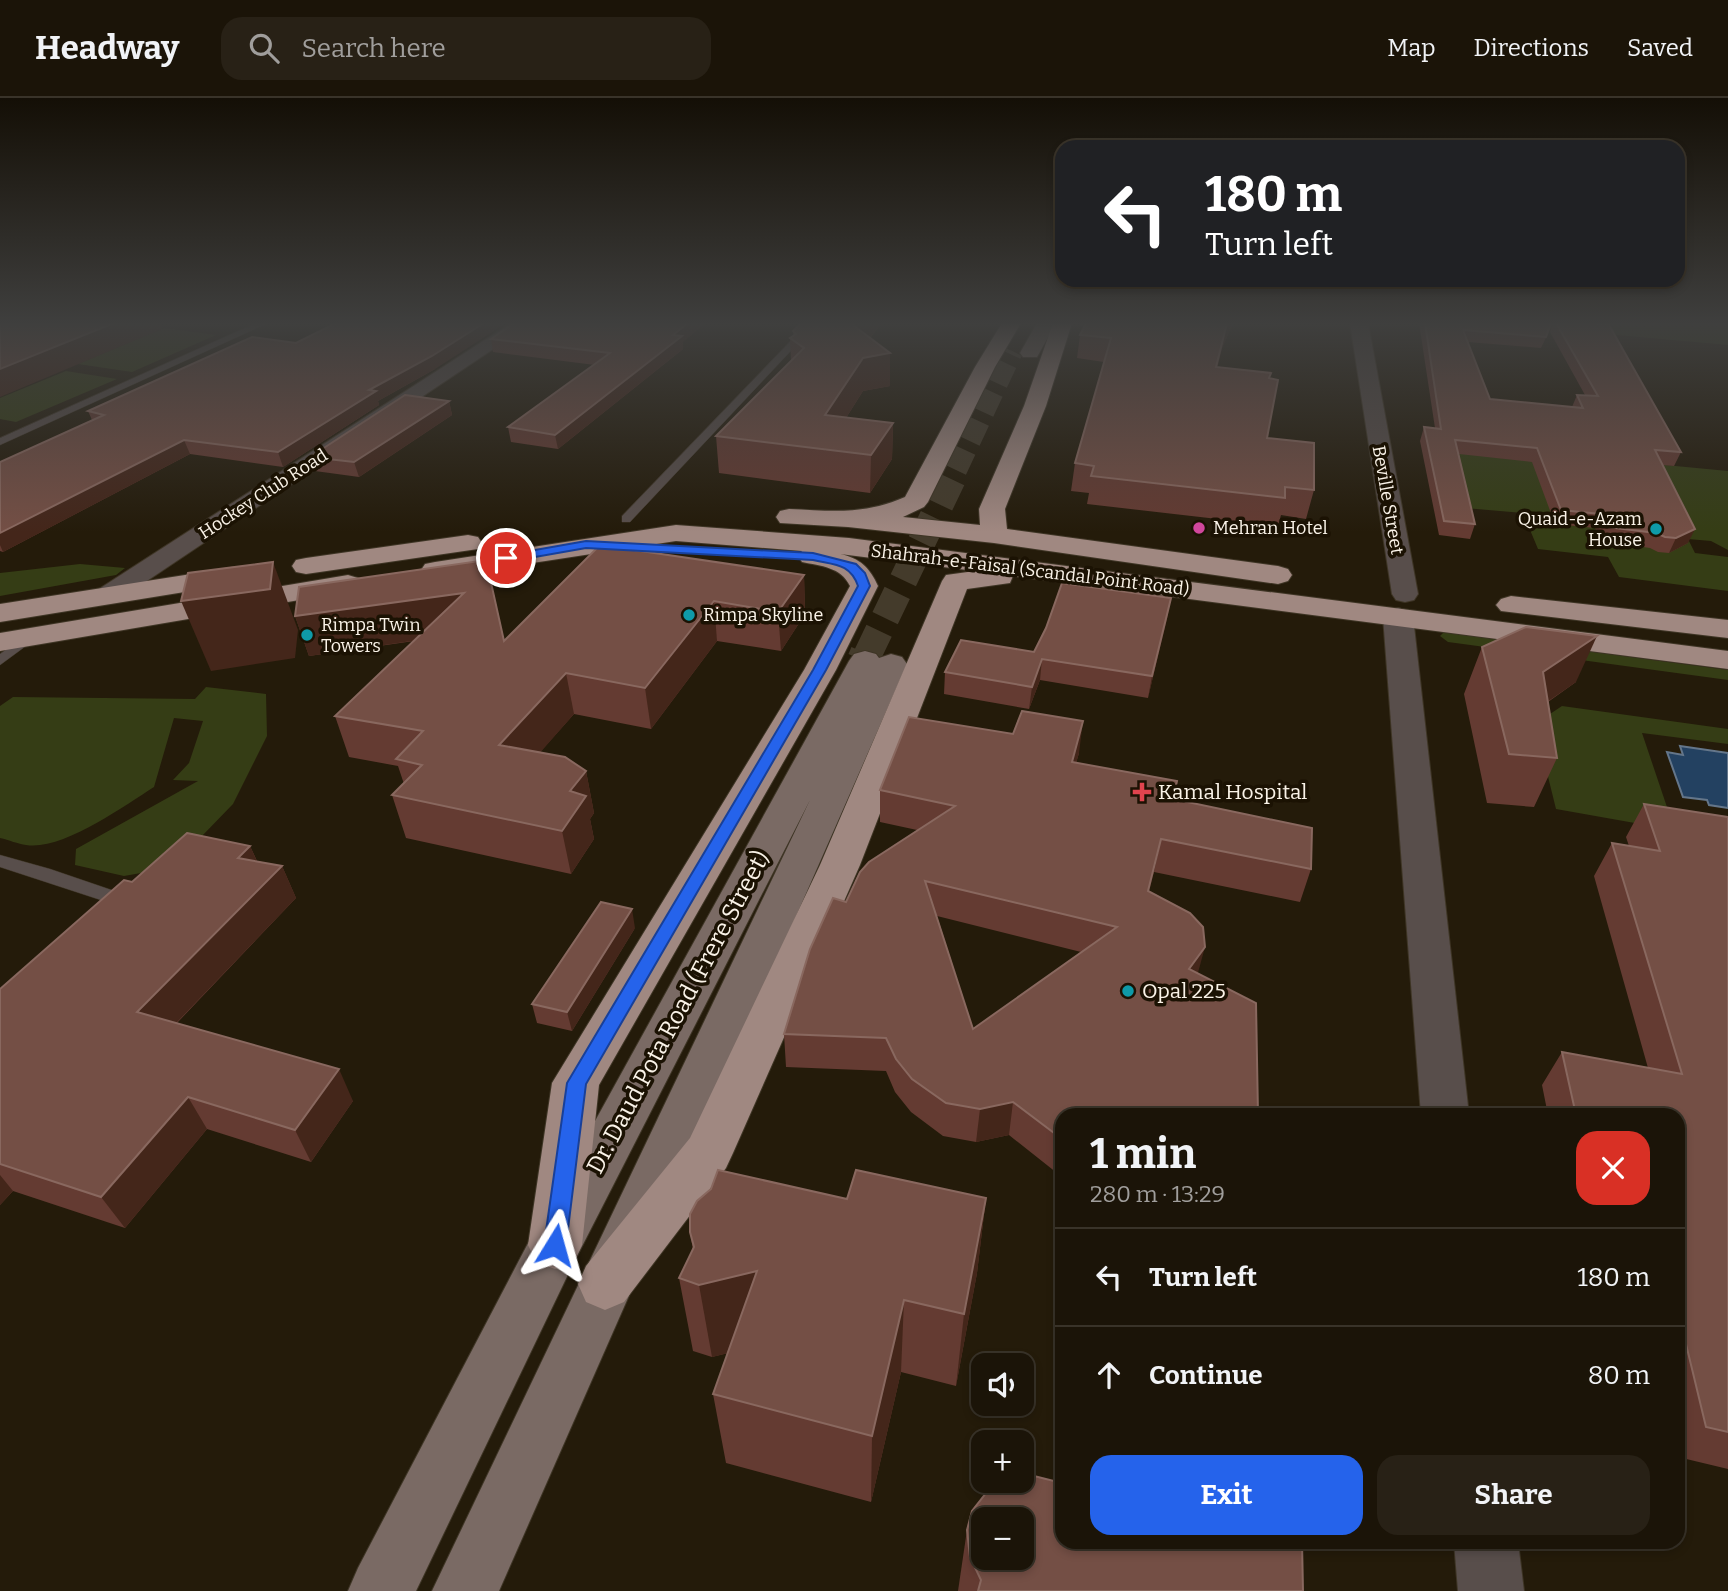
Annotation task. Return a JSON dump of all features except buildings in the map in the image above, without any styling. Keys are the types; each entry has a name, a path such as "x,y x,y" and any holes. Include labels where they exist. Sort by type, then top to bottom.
{"highway":[{"path":"848,519 890,513 915,502 972,393"},
{"path":"994,535 992,509 1039,393"},
{"name":"Shahrah-e-Faisal (Scandal Point Road)","path":"0,613 660,514 726,512 848,519 994,535 1728,660"},
{"name":"Shahrah-e-Faisal (Scandal Point Road)","path":"0,642 586,545 676,533 849,546 1204,593 1728,629"},
{"path":"586,545 813,556 852,566 881,562 919,563 946,570 956,581"},
{"path":"555,1245 576,1083 820,670 864,586 859,573 852,566"},
{"path":"956,581 1002,578 1086,587 1204,593"},
{"path":"606,1284 708,1153 839,865 956,581"}],"main road":[{"name":"Dr. Daud Pota Road (Frere Street)","path":"381,1591 555,1245 878,662 606,1284 465,1591"}],"street":[{"name":"Hockey Club Road","path":"108,595 417,393"},
{"name":"Beville Street","path":"1369,393 1401,605"},
{"path":"1401,605 1445,1108"},
{"path":"1487,1549 1491,1591"}],"lane":[{"path":"0,442 109,393"},
{"path":"626,519 747,393"},
{"path":"0,661 29,637"},
{"path":"0,861 44,873 125,902 105,920"}],"green space":[{"path":"13,393 85,393 16,422 0,419 0,398"},
{"path":"1451,453 1539,453 1728,471 1728,550 1711,541 1688,539 1695,553 1728,557 1728,591 1619,577 1608,557 1538,549 1523,513 1465,508"},
{"path":"80,564 125,568 116,575 0,596 0,573"},
{"path":"1444,632 1728,670 1728,680 1448,642 1440,636"},
{"path":"206,687 266,694 267,736 233,804 201,837 170,861 141,873 124,876 75,865 76,849 198,781 173,780 189,763 203,721 174,718 154,787 110,815 74,834 41,845 0,838 0,706 13,697 195,699"},
{"path":"1562,706 1728,729 1728,744 1642,733 1668,810 1646,825 1556,809 1535,724"}],"water":[{"path":"1680,746 1728,753 1728,808 1709,805 1707,800 1683,797 1667,752 1683,755"}],"tunnel":[{"path":"956,470 992,393"},
{"path":"867,656 957,468"},
{"path":"865,661 868,654"}],"place":[{"name":"Mehran Hotel","path":"1199,528"},
{"name":"Quaid-e-Azam House","path":"1656,529"},
{"name":"Rimpa Skyline","path":"689,615"},
{"name":"Rimpa Twin Towers","path":"307,635"},
{"name":"Kamal Hospital","path":"1142,792"},
{"name":"Opal 225","path":"1128,991"}],"route":[{"path":"506,558 586,545 813,556 852,566 859,573 864,586 820,670 576,1083 555,1245"}]}
